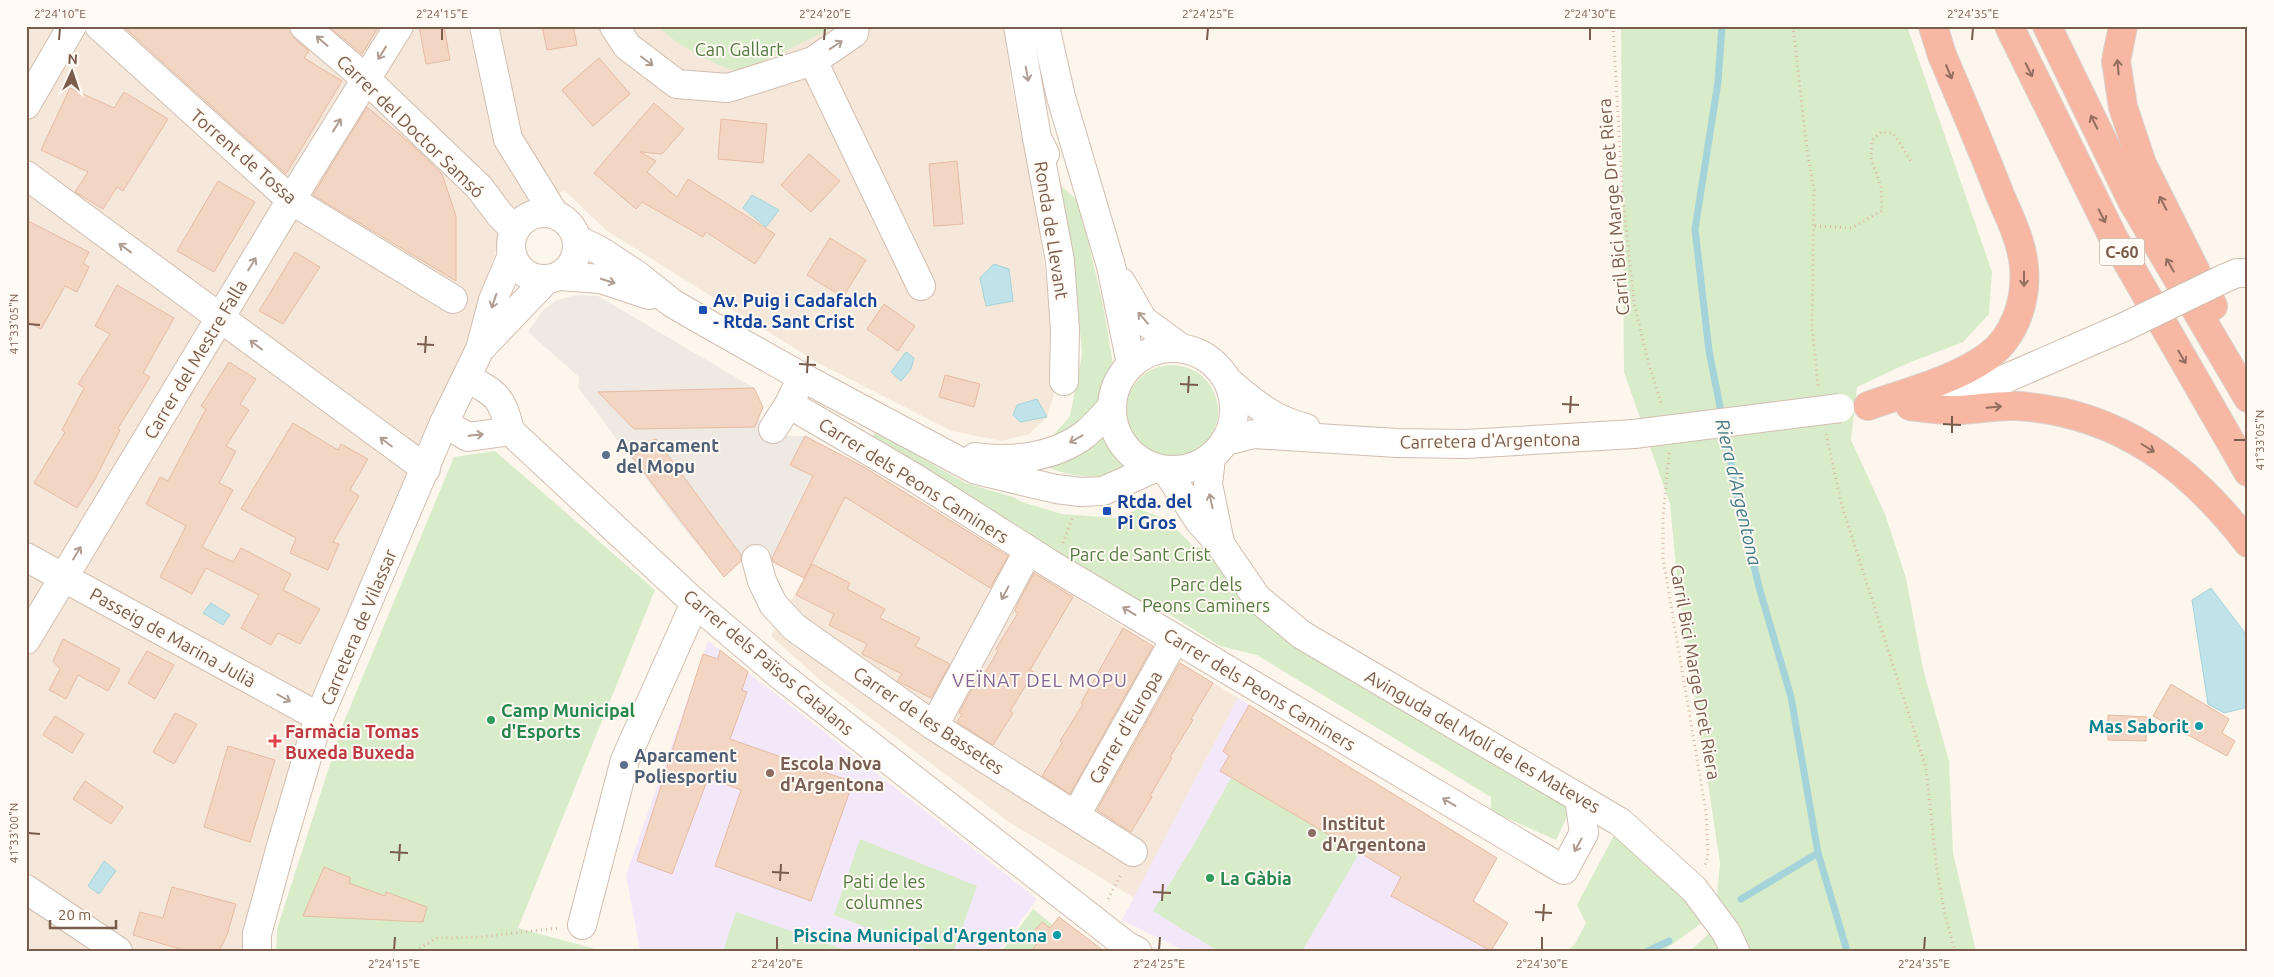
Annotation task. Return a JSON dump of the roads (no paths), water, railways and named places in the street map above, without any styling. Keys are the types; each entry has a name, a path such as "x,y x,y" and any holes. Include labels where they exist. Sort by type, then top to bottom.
{"highway":[{"path":"1868,406 1936,382 1987,357 2005,341 2015,324 2025,283 2024,265 2015,232 1942,55 1933,26"},
{"name":"C-60","path":"2009,26 2113,237 2248,472"},
{"name":"C-60","path":"2048,26 2132,201 2248,398"},
{"path":"2123,26 2116,61 2123,106 2142,164 2248,372"},
{"path":"1910,406 1957,410 2015,406 2057,410 2114,429 2150,448 2176,467 2205,493 2248,543"}],"street":[{"path":"26,105 72,26"},
{"name":"Torrent de Tossa","path":"99,26 291,200 453,299"},
{"name":"Carrer del Doctor Samsó","path":"304,26 366,79 479,187 517,235"},
{"name":"Carrer del Mestre Falla","path":"26,640 62,577 398,26"},
{"path":"484,26 508,139 555,215"},
{"path":"614,26 627,46 678,84 728,88 813,61 854,33 856,26"},
{"name":"Ronda de Llevant","path":"1018,26 1060,261 1065,329 1064,381"},
{"path":"1045,26 1061,98 1112,266 1131,364"},
{"path":"813,61 921,286"},
{"name":"Ronda de Llevant","path":"1037,138 1051,164 1065,182 1090,198"},
{"path":"521,160 517,235 525,273 553,278 601,279 672,303"},
{"path":"26,175 426,470"},
{"path":"467,378 491,392 504,406 510,431 468,437 444,424 480,349 493,300 517,235 538,214 555,215 568,222 578,240 621,265 672,303 802,377 976,470 1056,489 1081,492 1104,491 1160,469 1190,468 1218,449 1254,434 1346,438"},
{"path":"480,349 553,278 574,261 578,240"},
{"path":"1112,266 1143,320 1181,348 1209,359 1228,382 1258,406 1284,422 1346,438"},
{"path":"1910,406 1984,388 2124,327 2239,272"},
{"path":"1160,469 1135,457 1122,443 1114,426 1112,407 1117,384 1131,364 1154,351 1181,348"},
{"path":"774,429 802,377"},
{"path":"1220,544 1208,484 1218,449 1234,416 1234,399 1228,382"},
{"name":"Carrer dels Peons Caminers","path":"789,404 915,478 1055,567 1564,870 1584,833 1579,798"},
{"name":"Carretera d'Argentona","path":"1346,438 1398,443 1466,444 1634,434 1868,406 1910,406"},
{"path":"941,451 1008,460 1037,455 1083,436 1112,407"},
{"name":"Carretera de Vilassar","path":"257,951 257,934 280,846 320,717 444,424"},
{"name":"Carrer dels Països Catalans","path":"510,431 695,604 780,675 1095,922 1127,946 1137,951"},
{"name":"Avinguda del Molí de les Mateves","path":"1160,469 1200,522 1220,544 1257,598 1302,634 1620,822 1694,889 1726,932 1735,951"},
{"path":"934,726 1028,550"},
{"name":"Passeig de Marina Julià","path":"26,557 320,717"},
{"name":"Carrer de les Bassetes","path":"756,559 762,580 773,604 794,627 934,726 1133,852"},
{"path":"582,925 625,760 695,604"},
{"name":"Carrer d'Europa","path":"1076,815 1175,639"},
{"path":"26,890 118,951"}],"water":[{"path":"752,195 779,210 766,227 743,208"},
{"path":"994,264 1009,269 1013,301 986,306 980,278"},
{"path":"906,352 914,358 911,369 901,381 891,372"},
{"path":"1037,399 1047,417 1020,422 1013,415 1017,405"},
{"path":"2211,588 2248,637 2248,707 2224,713 2208,704 2192,600"},
{"path":"211,603 230,615 223,625 203,613"},
{"path":"104,861 116,871 99,894 88,886"}],"waterway":[{"name":"Riera d'Argentona","path":"1722,26 1718,82 1695,229 1709,351 1722,417"},
{"name":"Riera d'Argentona","path":"1724,427 1738,499 1759,587 1791,697 1818,853 1847,951"},
{"path":"1741,899 1818,853"},
{"path":"1648,951 1669,941"}],"place":[{"name":"Av. Puig i Cadafalch - Rtda. Sant Crist","path":"703,310"},
{"name":"Aparcament del Mopu","path":"606,455"},
{"name":"Rtda. del Pi Gros","path":"1107,511"},
{"name":"Camp Municipal d'Esports","path":"491,720"},
{"name":"Mas Saborit","path":"2199,726"},
{"name":"Farmàcia Tomas Buxeda Buxeda","path":"275,741"},
{"name":"Aparcament Poliesportiu","path":"624,765"},
{"name":"Escola Nova d'Argentona","path":"770,773"},
{"name":"Institut d'Argentona","path":"1312,833"},
{"name":"La Gàbia","path":"1210,878"},
{"name":"Piscina Municipal d'Argentona","path":"1057,935"}],"district":[{"name":"VEÏNAT DEL MOPU","path":"1040,680"}],"park label":[{"name":"Can Gallart","path":"739,49"},
{"name":"Parc de Sant Crist","path":"1140,554"},
{"name":"Parc dels Peons Caminers","path":"1206,594"},
{"name":"Pati de les columnes","path":"884,891"}]}
